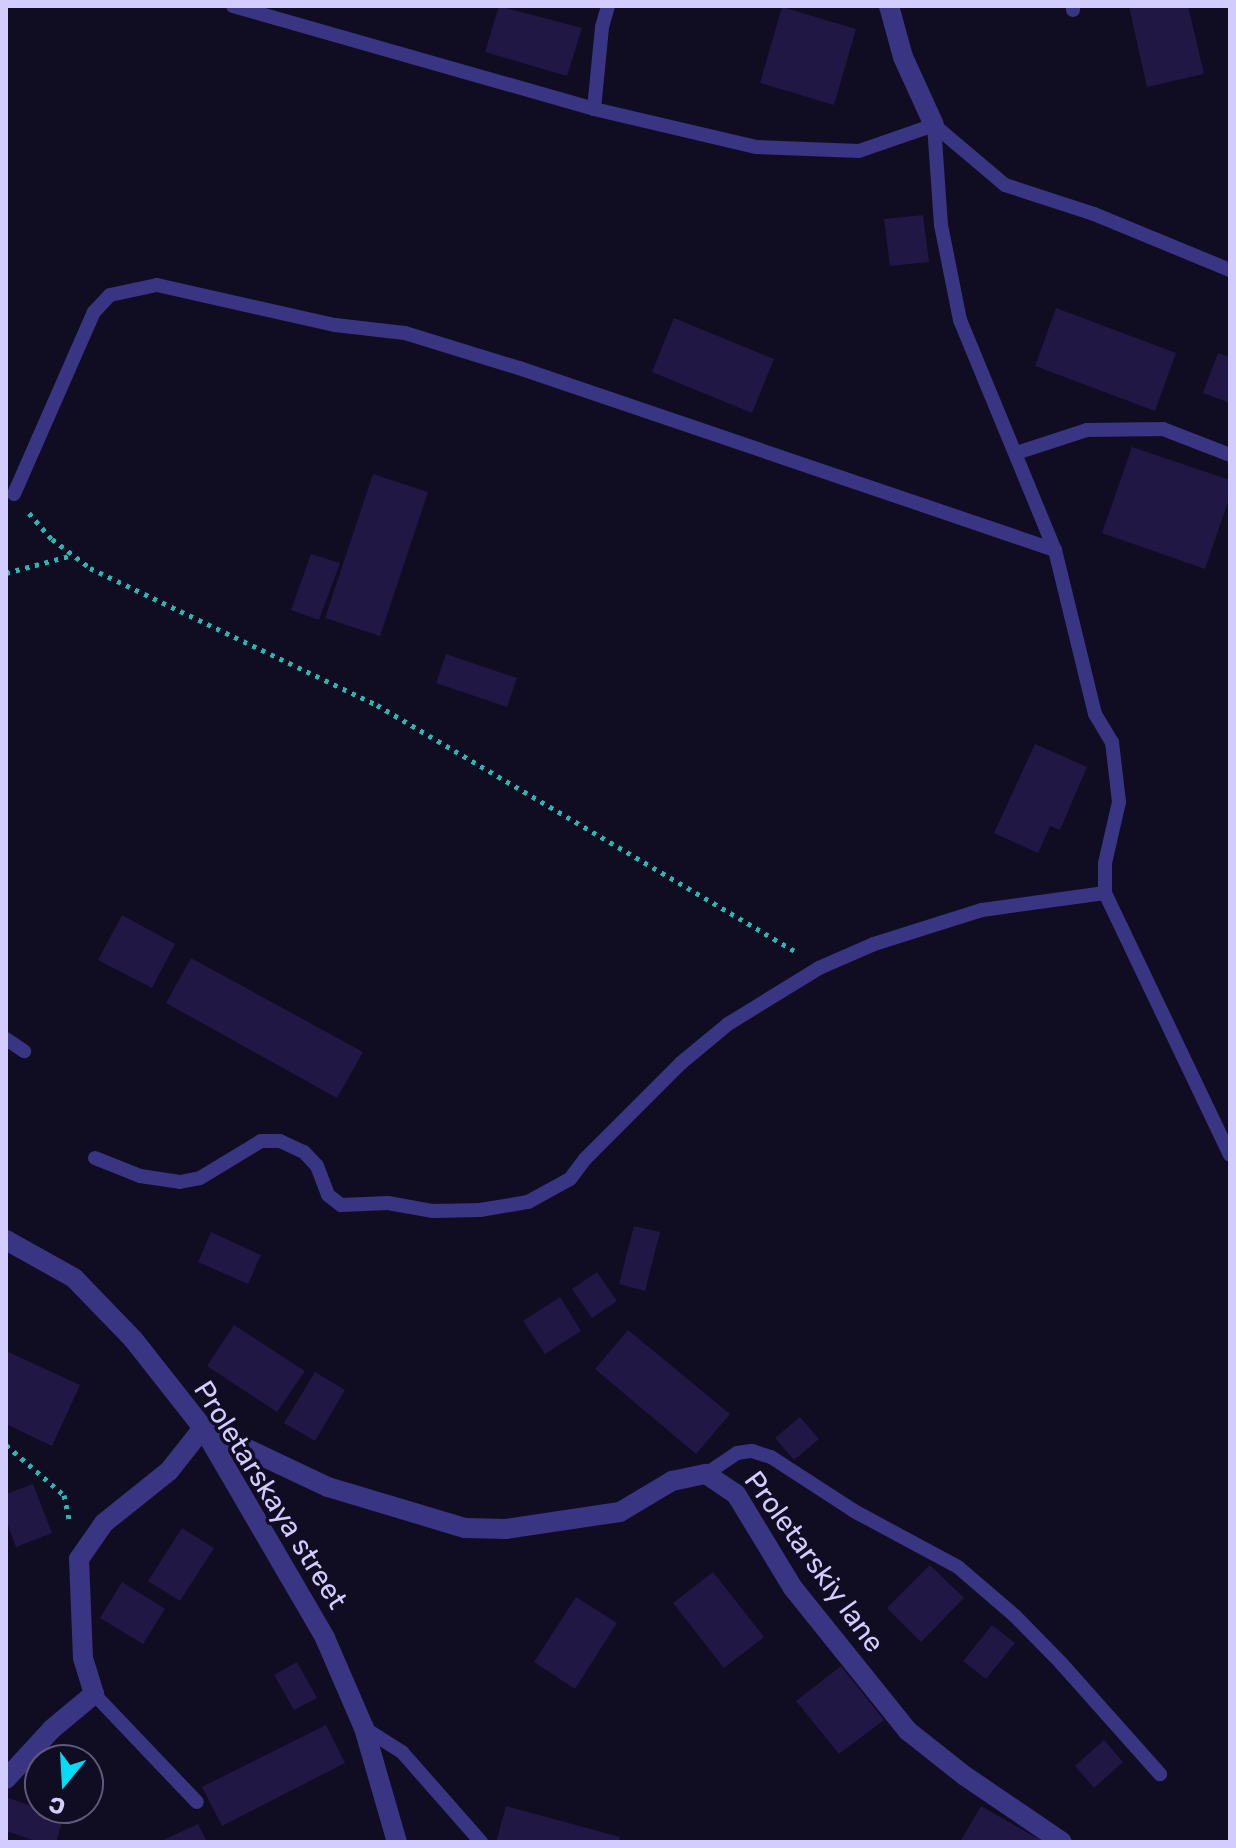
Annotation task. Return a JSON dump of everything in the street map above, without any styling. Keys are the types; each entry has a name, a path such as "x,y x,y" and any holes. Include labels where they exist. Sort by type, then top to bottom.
{"street":[{"path":"889,6 903,57 934,125"},
{"name":"Proletarskaya street","path":"6,1240 74,1278 133,1339 203,1428 325,1638 364,1728 397,1842"},
{"path":"6,1779 52,1729 94,1694 83,1658 79,1559 104,1523 169,1471 203,1428"},
{"name":"Proletarskiy lane","path":"203,1428 328,1487 465,1528 506,1529 620,1512 672,1481 706,1474 736,1494 793,1588 908,1731 965,1776 1062,1842"}],"lane":[{"path":"233,6 594,109 756,147 859,151 934,125"},
{"path":"594,109 602,27 608,6"},
{"path":"934,125 1005,185 1094,214 1230,270"},
{"path":"934,125 941,225 960,320 1055,550 1095,714 1112,742 1119,802 1105,863 1105,893 1230,1155"},
{"path":"14,494 94,312 110,295 157,285 335,325 405,333 519,368 1055,550"},
{"path":"1016,453 1087,430 1163,429 1230,455"},
{"path":"95,1158 132,1174 180,1182 200,1178 261,1141 280,1141 311,1159 317,1166 328,1195 341,1205 388,1203 433,1211 480,1210 528,1202 570,1179 585,1159 681,1063 728,1024 819,968 874,944 982,910 1105,893"},
{"path":"6,1039 24,1051"},
{"path":"706,1474 737,1453 752,1451 771,1457 854,1511 958,1567 1015,1616 1160,1774"},
{"path":"94,1694 197,1802"},
{"path":"364,1728 402,1752 481,1842"}],"path":[{"path":"14,494 70,556 377,705 779,940 819,968"},
{"path":"6,573 70,556"},
{"path":"6,1445 64,1495 79,1559"}],"building":[{"path":"499,6 582,28 567,76 485,52"},
{"path":"1129,6 1188,6 1204,74 1147,87"},
{"path":"782,7 856,29 834,105 760,83"},
{"path":"923,215 929,262 890,266 884,219"},
{"path":"1056,308 1176,353 1155,411 1035,366"},
{"path":"674,318 774,359 752,413 652,372"},
{"path":"1218,353 1230,357 1230,403 1203,393"},
{"path":"1132,447 1230,480 1230,496 1205,569 1102,533"},
{"path":"373,474 428,492 380,636 325,618"},
{"path":"311,554 340,563 319,620 291,610"},
{"path":"446,654 517,678 507,707 436,683"},
{"path":"1035,744 1087,767 1060,830 1050,826 1038,853 994,833"},
{"path":"122,915 175,944 152,988 98,960"},
{"path":"191,958 363,1052 337,1098 166,1003"},
{"path":"634,1226 660,1232 645,1291 619,1284"},
{"path":"211,1232 261,1255 248,1284 198,1262"},
{"path":"597,1272 617,1301 592,1318 572,1289"},
{"path":"560,1297 581,1331 545,1354 523,1321"},
{"path":"234,1325 305,1371 277,1412 207,1366"},
{"path":"628,1330 730,1414 696,1454 595,1369"},
{"path":"6,1351 80,1385 52,1446 6,1424"},
{"path":"315,1372 345,1390 315,1441 284,1423"},
{"path":"800,1417 819,1439 794,1460 775,1438"},
{"path":"33,1484 52,1533 16,1547 6,1520 6,1494"},
{"path":"182,1528 214,1548 180,1601 148,1581"},
{"path":"930,1565 964,1598 921,1642 887,1608"},
{"path":"713,1572 764,1637 724,1668 673,1603"},
{"path":"122,1582 165,1609 143,1644 100,1618"},
{"path":"576,1597 617,1623 575,1689 534,1662"},
{"path":"992,1625 1015,1643 986,1679 963,1661"},
{"path":"297,1662 317,1698 294,1710 274,1675"},
{"path":"841,1666 884,1720 839,1754 796,1701"},
{"path":"326,1725 345,1763 222,1826 202,1787"},
{"path":"1104,1740 1123,1762 1094,1788 1075,1766"},
{"path":"8,1798 24,1803 24,1824 62,1824 56,1842 39,1842 6,1831"},
{"path":"506,1806 620,1837 619,1842 496,1842"},
{"path":"981,1806 1044,1842 960,1842"},
{"path":"198,1824 207,1842 159,1842"}]}
